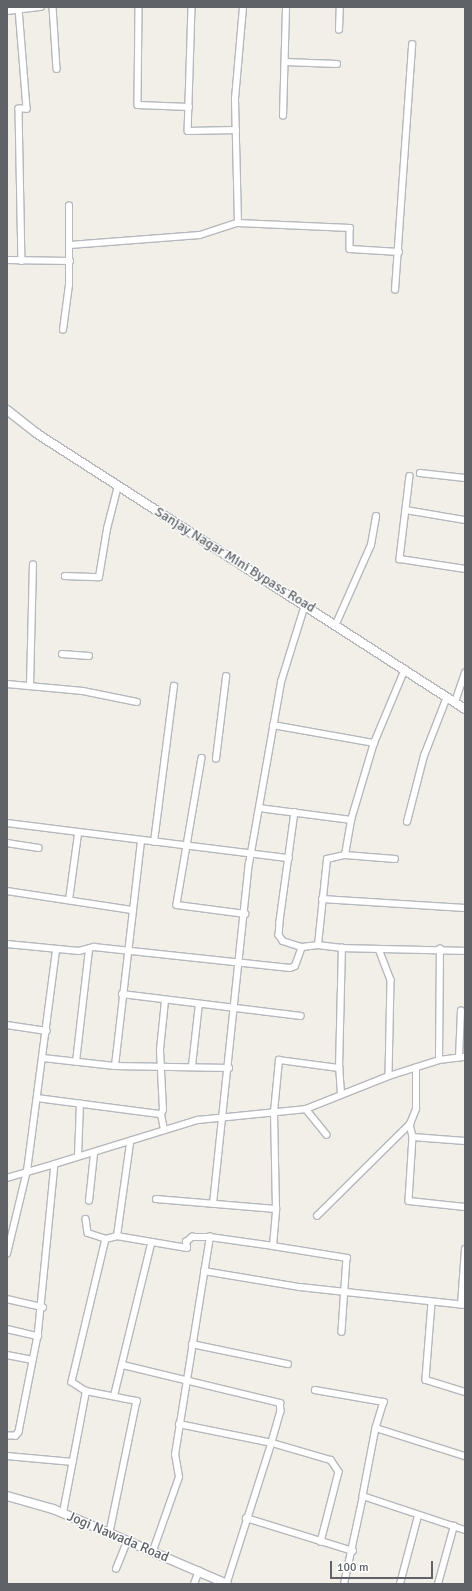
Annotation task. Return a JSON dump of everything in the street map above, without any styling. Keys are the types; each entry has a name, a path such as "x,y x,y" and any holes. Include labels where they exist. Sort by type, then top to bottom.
{"street":[{"path":"7,11 41,7"},
{"path":"52,7 57,69"},
{"path":"139,7 138,105 189,107"},
{"path":"192,7 188,131 236,130"},
{"path":"238,223 235,99 243,7"},
{"path":"283,116 286,7"},
{"path":"339,30 340,7"},
{"path":"19,9 28,109 19,109 22,261"},
{"path":"395,290 399,252 412,45"},
{"path":"285,62 337,64"},
{"path":"63,330 70,261 69,206"},
{"path":"70,245 200,236 238,223 350,228 350,249 399,252"},
{"path":"7,260 70,261"},
{"name":"Sanjay Nagar Mini Bypass Road","path":"7,410 36,433 336,624 465,709"},
{"path":"420,473 465,478"},
{"path":"410,476 400,559 465,569"},
{"path":"65,576 99,577 107,529 118,486"},
{"path":"406,510 465,520"},
{"path":"336,624 370,545 376,516"},
{"path":"30,686 32,565"},
{"path":"213,1204 229,1068 251,853 281,682 305,605"},
{"path":"62,654 90,656"},
{"path":"345,855 351,820 374,743 405,669"},
{"path":"455,702 465,672"},
{"path":"216,758 226,677"},
{"path":"7,684 83,691 137,702"},
{"path":"154,842 174,686"},
{"path":"407,822 424,756 447,697"},
{"path":"273,725 374,743"},
{"path":"202,758 185,847 177,906 244,914"},
{"path":"259,808 351,820"},
{"path":"295,812 279,935 283,941 302,947 318,945 379,950 440,949 465,951"},
{"path":"7,823 78,834 289,858"},
{"path":"69,900 78,834"},
{"path":"115,1066 122,994 141,841"},
{"path":"7,843 39,848"},
{"path":"318,945 327,859 345,855 395,859"},
{"path":"7,891 132,910"},
{"path":"322,899 465,908"},
{"path":"7,944 56,950 88,950 94,947 240,961 290,968 296,966 302,947"},
{"path":"341,1094 338,1068 342,948"},
{"path":"439,1060 440,949"},
{"path":"7,1254 27,1171 56,950"},
{"path":"76,1062 88,950"},
{"path":"379,950 391,980 389,1076"},
{"path":"122,994 165,1001 301,1016"},
{"path":"164,1130 161,1114 160,1050 165,1001"},
{"path":"192,1066 199,1004"},
{"path":"7,1178 78,1156 94,1154 130,1143 164,1130 223,1116 306,1109 389,1076 439,1060 462,1057 461,1011"},
{"path":"7,1025 46,1031"},
{"path":"43,1058 115,1066 161,1068 192,1066 229,1068"},
{"path":"273,1246 276,1209 274,1112 279,1060 338,1068"},
{"path":"317,1216 410,1124 416,1109 416,1068"},
{"path":"37,1098 161,1114"},
{"path":"78,1156 80,1104"},
{"path":"306,1109 327,1135"},
{"path":"410,1124 413,1137 409,1201 465,1207"},
{"path":"413,1137 465,1141"},
{"path":"117,1236 130,1143"},
{"path":"89,1201 94,1154"},
{"path":"7,1436 16,1436 19,1432 38,1336 43,1307 55,1164"},
{"path":"156,1199 276,1209"},
{"path":"86,1219 88,1233 106,1239 117,1236 151,1244 187,1248 186,1242 192,1237 210,1237 347,1258 346,1293 342,1332"},
{"path":"153,1551 179,1477 175,1455 179,1424 210,1237"},
{"path":"106,1239 72,1382 86,1391 138,1401 110,1532"},
{"path":"114,1396 123,1365 151,1244"},
{"path":"204,1272 346,1293 463,1305 465,1249"},
{"path":"7,1299 43,1307"},
{"path":"432,1303 426,1380 465,1392"},
{"path":"7,1329 38,1336"},
{"path":"192,1344 288,1364"},
{"path":"7,1355 33,1360"},
{"path":"123,1365 280,1403 281,1411 272,1443 246,1518 227,1584"},
{"path":"315,1390 384,1402 376,1428 353,1551 344,1584"},
{"path":"63,1513 86,1391"},
{"path":"179,1424 272,1443 331,1460 339,1472 321,1542"},
{"path":"376,1428 465,1456"},
{"path":"7,1456 73,1462"},
{"name":"Jogi Nawada Road","path":"7,1496 63,1513 110,1532 227,1584"},
{"path":"363,1496 418,1516 465,1530"},
{"path":"400,1584 418,1516"},
{"path":"246,1518 353,1551"},
{"path":"438,1584 454,1526"},
{"path":"116,1569 128,1540"},
{"path":"194,1584 199,1571"}]}
